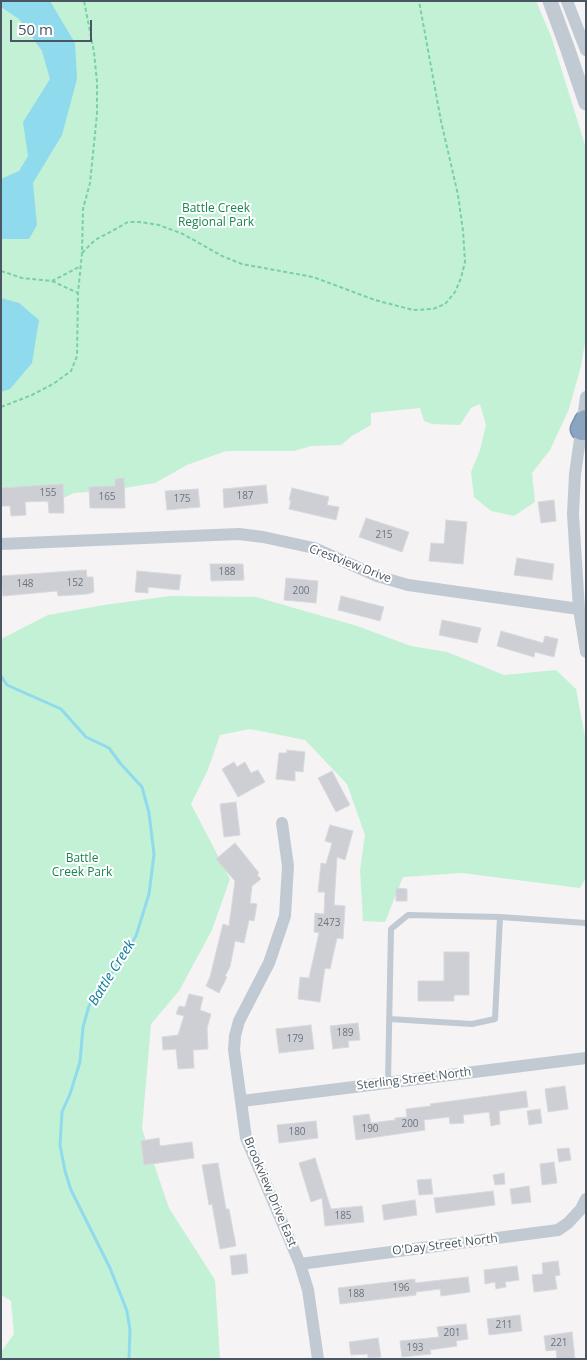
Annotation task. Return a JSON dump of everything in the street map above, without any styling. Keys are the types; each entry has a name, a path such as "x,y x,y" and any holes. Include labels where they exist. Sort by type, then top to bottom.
{"street":[{"path":"550,1 586,103"},
{"path":"567,1 586,50"},
{"path":"586,397 575,474 572,514 579,609 586,652"},
{"name":"Crestview Drive","path":"1,544 239,534 314,548 377,576 408,585 579,609"},
{"name":"Brookview Drive East","path":"282,823 288,866 285,916 269,963 239,1021 234,1050 246,1138 300,1264 308,1290 318,1359"},
{"name":"Sterling Street North","path":"242,1101 586,1058"},
{"name":"O'Day Street North","path":"300,1264 558,1230 568,1223 584,1204"}],"lane":[{"path":"388,1082 391,929 408,915 500,917 586,923"},
{"path":"390,1019 472,1024 495,1019 500,917"}],"path":[{"path":"1,407 32,395 53,384 70,371 77,356 78,293 82,253 83,209 90,183 97,114 96,67 84,1"},
{"path":"82,253 96,240 112,230 128,222 140,222 159,225 183,234 222,256 242,264 313,277 375,300 413,310 433,309 445,304 455,292 465,262 463,231 458,195 441,121 419,1"},
{"path":"52,280 81,267"},
{"path":"1,270 22,278 52,280 78,293"}],"green space":[{"name":"Battle Creek Regional Park","path":"1,1 536,1 551,36 586,148 586,337 581,366 569,409 550,450 532,473 535,502 514,516 491,511 474,497 471,472 480,450 486,425 480,404 471,408 460,425 432,424 424,421 420,408 371,413 371,425 341,445 311,446 294,451 226,451 187,465 155,483 112,490 74,493 51,504 20,491 1,492"},
{"name":"Battle Creek Park","path":"170,596 256,597 357,626 411,646 447,652 504,675 556,670 576,689 586,742 586,878 580,888 462,873 403,877 385,922 363,921 360,870 365,835 347,784 305,740 250,729 220,735 207,772 191,804 230,879 212,930 179,991 151,1024 142,1129 169,1208 215,1280 220,1359 1,1359 1,1352 14,1334 11,1301 1,1295 1,639 48,615"}],"water":[{"path":"1,1 50,1 75,43 77,79 62,135 33,183 37,225 29,239 1,239 1,179 19,171 28,156 23,122 50,79 42,51 19,19 1,7"},
{"path":"1,298 19,303 39,320 32,363 10,389 1,392"}],"building":[{"path":"124,478 125,508 90,508 89,487 115,486 115,479"},
{"path":"63,484 64,513 49,513 48,501 25,502 26,515 11,516 10,506 1,506 1,488"},
{"path":"266,485 268,503 224,508 223,489"},
{"path":"292,488 329,497 327,505 339,507 336,520 289,509"},
{"path":"198,489 200,507 167,510 165,491"},
{"path":"554,500 556,521 541,523 538,502"},
{"path":"366,518 409,532 402,552 359,537"},
{"path":"446,520 467,522 463,564 429,561 431,543 444,544"},
{"path":"517,558 554,564 552,580 514,575"},
{"path":"210,564 243,564 244,580 211,581"},
{"path":"86,570 87,577 93,577 94,592 58,596 57,591 3,596 1,576"},
{"path":"137,571 181,575 179,590 148,587 148,593 135,592"},
{"path":"286,578 318,581 316,603 284,600"},
{"path":"341,596 384,607 380,621 338,610"},
{"path":"442,620 481,628 477,643 439,635"},
{"path":"501,631 543,643 545,636 558,639 554,657 535,652 534,657 497,646"},
{"path":"287,750 305,752 303,772 295,771 295,781 276,779 279,753 287,753"},
{"path":"234,762 237,767 245,762 251,773 258,770 265,782 238,797 222,769"},
{"path":"332,771 350,805 336,812 318,778"},
{"path":"236,802 240,835 224,837 220,804"},
{"path":"330,825 353,831 345,860 337,857 334,905 345,906 343,939 337,938 330,969 325,968 320,1002 298,999 300,977 309,978 319,933 314,932 315,913 324,914 325,892 318,892 321,863 326,864 332,843 325,841"},
{"path":"235,843 259,873 257,875 261,879 252,886 250,903 257,904 254,921 249,920 244,943 235,941 230,967 225,976 227,977 219,993 206,986 223,924 229,926 235,881 216,859"},
{"path":"396,888 407,889 407,901 396,901"},
{"path":"444,952 469,952 469,995 454,995 454,1001 418,1001 418,981 444,981"},
{"path":"189,994 203,997 200,1010 211,1014 207,1028 208,1049 193,1050 194,1068 178,1069 176,1049 163,1050 162,1037 178,1035 184,1016 176,1014 179,1006 185,1007"},
{"path":"358,1023 360,1040 348,1041 349,1047 333,1049 330,1026"},
{"path":"311,1025 314,1049 279,1053 276,1029"},
{"path":"565,1086 568,1109 548,1112 545,1089"},
{"path":"526,1091 528,1107 499,1111 500,1124 491,1126 489,1112 463,1115 464,1123 450,1124 449,1117 424,1120 425,1130 356,1140 353,1116 369,1114 371,1123 395,1120 395,1118 407,1117 406,1109"},
{"path":"540,1109 542,1123 529,1125 527,1111"},
{"path":"316,1121 318,1138 279,1143 277,1125"},
{"path":"159,1138 160,1146 192,1142 194,1158 144,1165 141,1141"},
{"path":"569,1148 571,1160 559,1162 557,1149"},
{"path":"315,1158 331,1209 362,1206 364,1222 325,1226 322,1198 311,1202 299,1163"},
{"path":"554,1162 557,1183 542,1185 540,1164"},
{"path":"218,1163 226,1209 229,1209 236,1246 220,1249 212,1204 209,1205 202,1165"},
{"path":"504,1173 505,1184 495,1185 493,1175"},
{"path":"431,1179 433,1194 419,1195 417,1180"},
{"path":"529,1186 531,1202 512,1204 510,1189"},
{"path":"493,1191 495,1205 436,1213 434,1198"},
{"path":"415,1200 417,1215 384,1220 382,1205"},
{"path":"246,1254 248,1273 232,1275 230,1256"},
{"path":"558,1261 560,1275 555,1276 557,1289 534,1292 532,1275 543,1274 542,1263"},
{"path":"517,1266 519,1280 505,1282 506,1287 496,1289 495,1282 485,1284 484,1270"},
{"path":"468,1277 470,1292 441,1296 440,1289 416,1292 416,1295 340,1304 338,1288 415,1279 415,1283"},
{"path":"520,1315 522,1331 489,1335 487,1319"},
{"path":"466,1324 468,1339 456,1341 457,1346 430,1350 431,1354 402,1357 400,1341 439,1337 437,1327"},
{"path":"572,1332 575,1359 557,1359 556,1350 546,1351 544,1336"},
{"path":"378,1338 381,1357 368,1358 368,1354 351,1355 349,1342"}],"waterway":[{"name":"Battle Creek","path":"1,676 7,685 61,709 86,737 109,748 142,787 149,813 154,854 149,894 136,936 89,1006 83,1027 80,1062 62,1112 60,1145 71,1190 110,1268 127,1311 130,1330 129,1359"}]}
